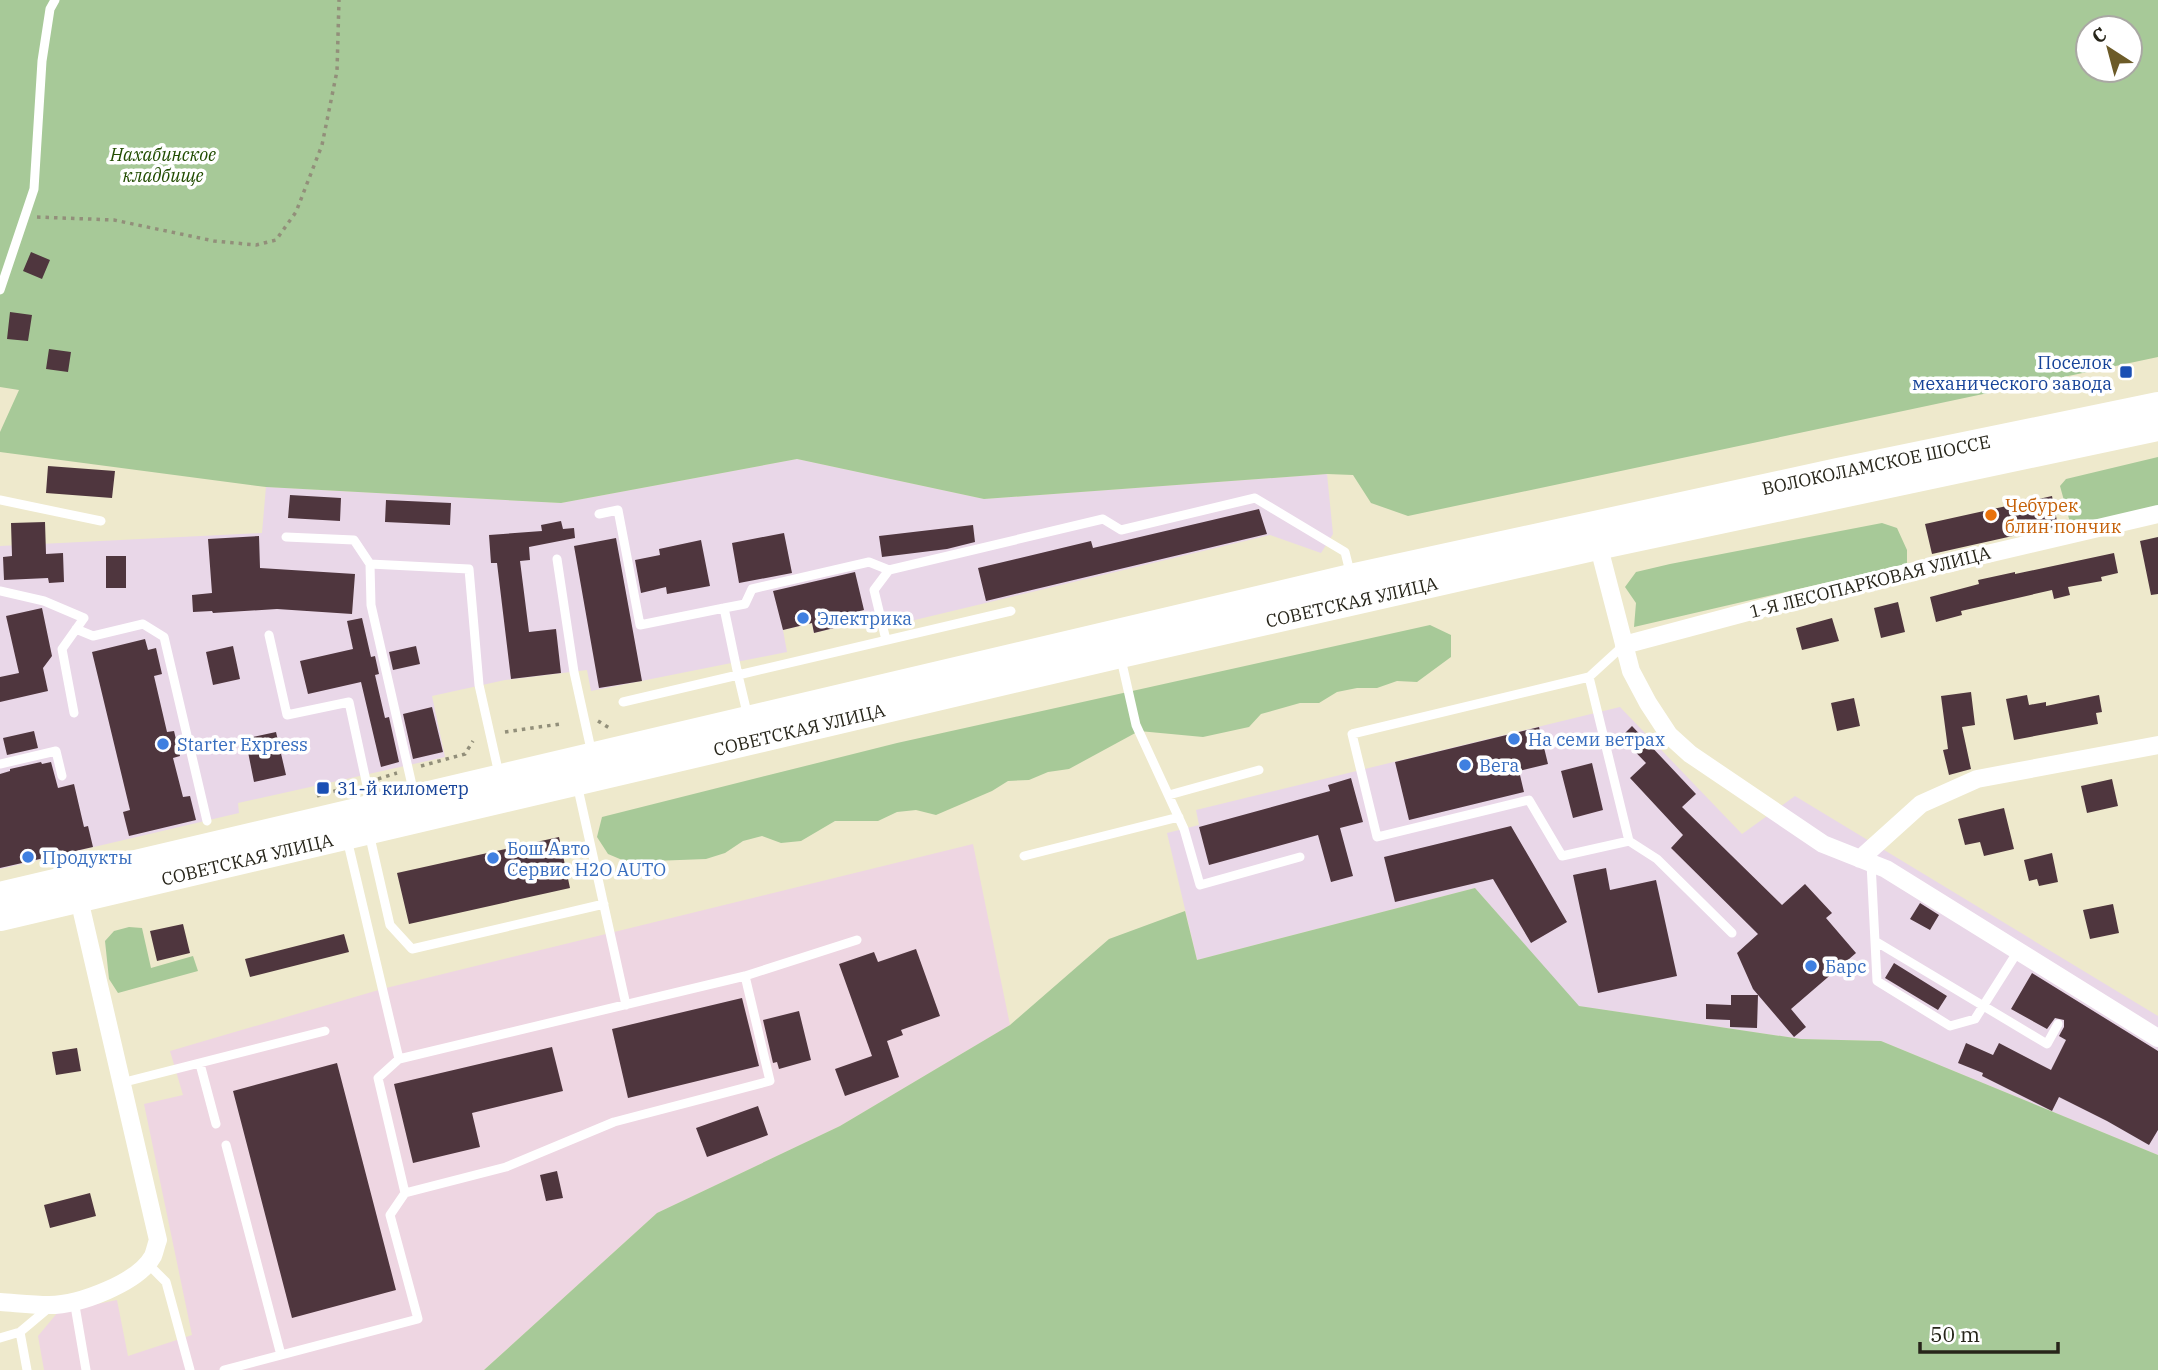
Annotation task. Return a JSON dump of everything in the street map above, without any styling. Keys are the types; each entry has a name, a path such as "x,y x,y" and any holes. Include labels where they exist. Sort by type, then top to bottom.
{"main road":[{"name":"ВОЛОКОЛАМСКОЕ ШОССЕ","path":"1595,536 2158,406"},
{"name":"ВОЛОКОЛАМСКОЕ ШОССЕ","path":"1595,536 2158,427"},
{"name":"СОВЕТСКАЯ УЛИЦА","path":"0,917 79,899 415,799 592,756 1351,578 1595,536"},
{"name":"СОВЕТСКАЯ УЛИЦА","path":"0,895 363,815 576,782 1120,654 1595,536"}],"street":[{"name":"1-Я ЛЕСОПАРКОВАЯ УЛИЦА","path":"1624,645 1800,598 2158,514"},
{"path":"1595,536 1631,671 1669,735 1690,754 1823,844 1886,869 2158,1038"},
{"path":"1866,861 1921,804 1977,779 2158,745"},
{"path":"0,1302 51,1305 98,1295 127,1281 153,1256 158,1240 79,899"}],"lane":[{"path":"0,289 34,189 42,61 55,0"},
{"path":"599,514 618,510 640,625 745,604 752,589 869,562 889,570 1103,519 1121,530 1255,498 1345,552 1351,578"},
{"path":"0,500 101,521"},
{"path":"286,537 354,540 370,564 371,605 415,799"},
{"path":"557,559 574,672 592,756"},
{"path":"370,564 469,569 479,685 500,779"},
{"path":"886,640 874,590 889,570"},
{"path":"0,592 44,601 84,618 62,649 74,713"},
{"path":"724,608 748,719"},
{"path":"623,702 1011,611"},
{"path":"76,629 93,636 143,624 164,637 208,821"},
{"path":"269,635 287,715 349,702 399,1059"},
{"path":"1624,645 1589,677 1352,734 1377,837 1529,800 1562,856 1629,841"},
{"path":"1120,654 1136,725 1184,829 1200,885 1300,857"},
{"path":"1589,677 1629,841 1657,859 1732,933"},
{"path":"0,764 56,751 62,776"},
{"path":"1169,795 1259,770"},
{"path":"576,782 626,1004"},
{"path":"363,815 390,925 412,949 604,904"},
{"path":"1024,856 1179,817"},
{"path":"1866,861 1877,981 1950,1026 1976,1019 2018,951"},
{"path":"405,1194 378,1078 399,1059 746,976 857,940"},
{"path":"1875,941 2047,1044 2058,1024"},
{"path":"224,1370 418,1319 390,1215 405,1194 506,1167 614,1122 769,1081 746,976"},
{"path":"121,1083 325,1031"},
{"path":"200,1064 216,1125"},
{"path":"226,1146 281,1355"},
{"path":"147,1262 166,1282 190,1370"},
{"path":"74,1300 86,1370"},
{"path":"0,1338 20,1332 51,1305"},
{"path":"20,1332 27,1370"}],"path":[{"path":"24,217 114,220 214,241 256,245 276,240 296,212 322,145 337,71 339,0"},
{"path":"505,732 560,724"},
{"path":"314,797 363,815 409,770 465,754 473,741"}],"shaded area":[{"path":"797,459 984,499 1327,474 1333,534 1321,553 1270,535 869,631 863,611 832,618 834,628 814,633 812,623 783,630 787,652 591,691 587,670 505,680 432,696 445,757 238,803 239,813 0,869 0,546 262,533 266,487 561,503"},
{"path":"1620,707 1742,834 1795,796 2158,1016 2158,1155 1881,1041 1801,1039 1578,1006 1475,888 1197,960 1167,833 1199,825 1196,810"},
{"path":"973,844 1010,1025 840,1126 657,1213 484,1370 44,1370 38,1336 58,1312 117,1300 128,1356 192,1335 144,1104 183,1095 170,1051 382,989"}],"green space":[{"name":"Нахабинское кладбище","path":"0,0 2158,0 2158,357 1408,516 1371,503 1353,475 1327,474 984,499 797,459 561,503 266,487 0,452 0,432 19,390 0,387"},
{"path":"2158,457 2158,507 2071,526 2060,486 2066,479"},
{"path":"1882,523 1897,528 1907,550 1907,564 1634,627 1636,603 1625,587 1636,572"},
{"path":"1430,625 1451,635 1451,657 1417,682 1397,681 1377,688 1337,692 1319,703 1300,703 1261,714 1249,727 1203,737 1139,731 1069,769 1048,772 1029,780 1008,781 992,791 936,815 916,810 897,812 878,821 835,821 801,841 781,843 762,836 743,841 725,853 706,859 627,862 608,854 597,837 602,817 897,743"},
{"path":"1475,888 1579,1006 1801,1039 1881,1041 2158,1155 2158,1370 484,1370 657,1213 840,1126 1010,1025 1109,939 1185,911 1197,960"},
{"path":"129,927 142,928 151,968 193,956 198,971 118,993 109,979 105,941 114,931"}],"building":[{"path":"31,252 50,260 42,279 23,271"},
{"path":"10,312 32,315 28,341 7,339"},
{"path":"49,349 71,352 68,372 46,369"},
{"path":"48,466 115,471 112,498 46,493"},
{"path":"290,495 341,498 340,521 288,518"},
{"path":"2052,496 2058,526 1932,554 1925,524"},
{"path":"386,500 451,503 450,525 385,522"},
{"path":"1259,509 1267,534 986,601 978,568 1091,541 1093,548"},
{"path":"561,521 563,529 574,528 575,538 529,547 530,560 520,561 529,632 556,629 561,673 511,679 497,563 491,563 489,535 542,531 541,525"},
{"path":"45,522 46,554 63,553 64,582 49,583 48,578 4,580 3,557 12,556 11,523"},
{"path":"973,525 975,542 947,549 882,557 879,536"},
{"path":"784,533 792,573 739,583 732,543"},
{"path":"259,536 260,568 355,574 352,614 277,609 193,612 192,595 212,593 208,539"},
{"path":"2158,537 2158,594 2151,595 2140,541"},
{"path":"616,538 642,681 599,688 574,546"},
{"path":"701,540 710,586 667,594 666,587 641,593 635,560 660,555 659,549"},
{"path":"2114,553 2118,573 2101,577 2102,581 2068,587 2070,595 2054,599 2052,590 1961,611 1962,615 1936,622 1930,597 1979,584 1978,580"},
{"path":"106,556 126,556 126,588 106,588"},
{"path":"855,572 864,610 831,618 834,628 814,633 812,623 783,630 773,591"},
{"path":"1898,602 1905,632 1881,638 1874,608"},
{"path":"42,608 52,656 43,668 48,691 0,702 0,677 19,673 6,616"},
{"path":"362,618 371,657 375,656 379,674 375,675 385,718 389,717 399,762 381,767 361,682 308,694 300,661 353,649 347,621"},
{"path":"1832,618 1839,641 1802,650 1796,628"},
{"path":"145,639 148,650 156,648 162,674 154,676 167,732 174,731 180,756 173,758 183,797 190,796 196,820 129,836 123,812 130,810 92,652"},
{"path":"233,646 240,679 213,685 206,652"},
{"path":"416,646 420,664 393,670 389,652"},
{"path":"1971,692 1975,725 1962,727 1971,769 1949,775 1943,750 1948,749 1941,696"},
{"path":"2027,695 2029,705 2046,702 2046,706 2099,695 2102,712 2096,713 2098,724 2014,740 2006,699"},
{"path":"1854,698 1860,726 1837,731 1831,703"},
{"path":"432,707 443,752 413,759 403,714"},
{"path":"1632,726 1696,794 1682,807 1782,905 1805,884 1832,913 1826,918 1856,953 1791,1009 1806,1027 1794,1037 1753,989 1737,953 1758,934 1671,848 1683,835 1630,778 1646,763 1621,737"},
{"path":"1539,727 1548,764 1519,771 1524,792 1409,820 1395,762"},
{"path":"34,731 38,748 7,755 3,738"},
{"path":"276,732 286,775 254,782 248,752 256,750 253,737"},
{"path":"41,762 51,762 58,788 74,784 84,827 88,826 93,847 0,868 0,774"},
{"path":"1592,763 1603,810 1573,818 1561,771"},
{"path":"1351,778 1363,822 1340,828 1353,876 1331,882 1318,835 1209,865 1199,827 1330,791 1328,785"},
{"path":"2112,779 2118,806 2087,813 2081,786"},
{"path":"2004,808 2014,849 1984,856 1980,842 1965,845 1958,819"},
{"path":"1511,826 1567,922 1531,943 1493,879 1395,902 1384,857"},
{"path":"559,837 570,888 409,924 397,873"},
{"path":"2052,853 2058,882 2039,886 2037,879 2029,881 2024,860"},
{"path":"1606,868 1610,890 1656,880 1677,976 1598,993 1573,875"},
{"path":"1920,903 1939,915 1930,930 1910,919"},
{"path":"2113,904 2119,933 2090,939 2083,910"},
{"path":"183,924 190,953 157,961 150,931"},
{"path":"344,934 349,952 250,977 245,959"},
{"path":"916,949 940,1016 901,1030 903,1035 887,1041 899,1077 845,1096 835,1069 872,1056 839,964 874,952 878,962"},
{"path":"1894,963 1947,996 1938,1010 1885,978"},
{"path":"2032,973 2158,1051 2158,1130 2149,1145 2059,1097 2052,1111 1982,1076 1983,1073 1958,1063 1966,1043 1993,1055 1999,1043 2051,1070 2066,1040 2059,1036 2064,1020 2055,1018 2047,1029 2011,1009"},
{"path":"1731,995 1758,995 1757,1028 1730,1027 1730,1020 1706,1019 1706,1004 1731,1005"},
{"path":"742,998 759,1066 628,1098 612,1029"},
{"path":"799,1011 811,1060 779,1069 777,1062 773,1063 763,1020"},
{"path":"552,1047 563,1091 472,1113 480,1147 413,1163 394,1084"},
{"path":"77,1048 81,1071 56,1075 52,1052"},
{"path":"337,1063 396,1290 292,1318 233,1091"},
{"path":"758,1106 768,1135 707,1157 696,1128"},
{"path":"557,1171 563,1198 546,1201 540,1175"},
{"path":"90,1193 96,1216 50,1228 44,1205"}],"place":[{"name":"Поселок механического завода","path":"2126,372"},
{"name":"Чебурек блин пончик","path":"1991,515"},
{"name":"Электрика","path":"803,618"},
{"name":"На семи ветрах","path":"1514,739"},
{"name":"Starter Express","path":"163,744"},
{"name":"Вега","path":"1465,765"},
{"name":"31-й километр","path":"323,788"},
{"name":"Продукты","path":"28,857"},
{"name":"Бош Авто Сервис H2O AUTO","path":"493,858"},
{"name":"Барс","path":"1811,966"}]}
